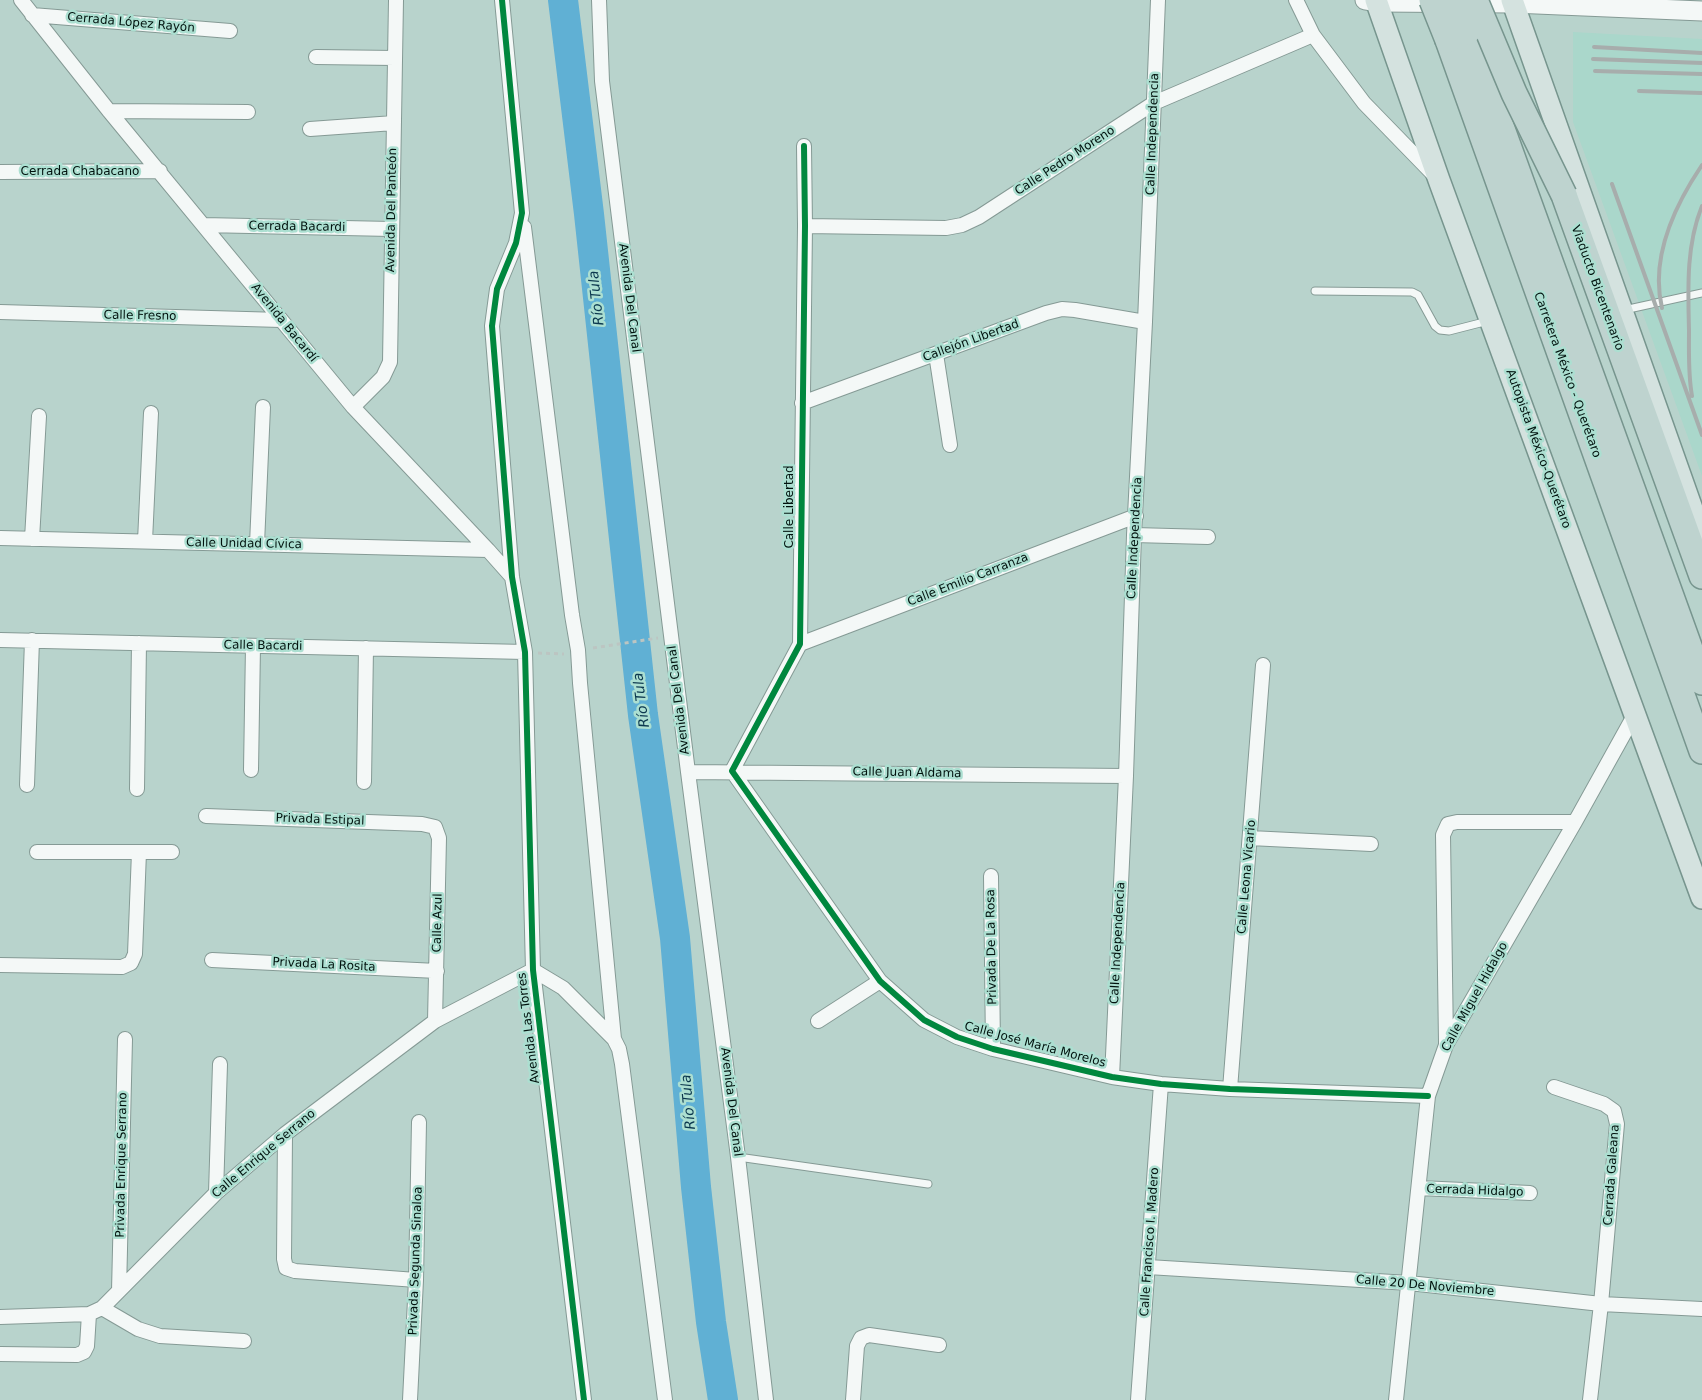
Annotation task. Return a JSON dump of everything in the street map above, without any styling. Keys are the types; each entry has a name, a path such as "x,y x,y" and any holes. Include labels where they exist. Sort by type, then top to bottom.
{"highway":[{"name":"Carretera México - Querétaro","path":"1432,0 1457,36 1702,682"},
{"name":"Carretera México - Querétaro","path":"1455,0 1457,36 1702,751"},
{"path":"1475,0 1514,93 1564,195"},
{"name":"Viaducto Bicentenario","path":"1506,1 1564,195 1702,576"}],"main road":[{"path":"1373,1 1506,1 1702,11"},
{"name":"Autopista México-Querétaro","path":"1373,1 1702,898"},
{"path":"1506,1 1621,311 1702,538"}],"street":[{"name":"Avenida Bacardí","path":"20,0 354,407 512,577"},
{"name":"Avenida Del Panteón","path":"354,407 384,377 390,362 396,0"},
{"path":"502,0 522,213 572,615 578,650 614,1039"},
{"name":"Avenida Del Canal","path":"599,0 602,80 738,1157 766,1400"},
{"name":"Calle Independencia","path":"1112,1077 1158,0"},
{"path":"1296,0 1313,35 1364,103 1439,180"},
{"name":"Cerrada López Rayón","path":"32,15 230,31"},
{"name":"Calle Pedro Moreno","path":"805,226 946,228 962,225 979,217 1154,103 1313,35"},
{"path":"316,57 396,58"},
{"path":"109,110 248,112"},
{"path":"310,129 394,123"},
{"name":"Calle Libertad","path":"732,771 800,644 805,226 804,146"},
{"name":"Cerrada Chabacano","path":"0,172 160,171"},
{"path":"522,213 516,243 497,289 492,326 512,577 525,652"},
{"name":"Cerrada Bacardi","path":"204,225 392,229"},
{"name":"Callejón Libertad","path":"802,403 1046,313 1062,309 1145,322"},
{"name":"Calle Fresno","path":"0,312 281,320"},
{"path":"936,354 950,445"},
{"path":"257,544 263,407"},
{"path":"144,541 151,413"},
{"path":"32,539 39,416"},
{"name":"Calle Emilio Carranza","path":"800,644 1136,516"},
{"path":"1134,535 1208,537"},
{"name":"Calle Unidad Cívica","path":"0,538 488,550"},
{"name":"Calle Bacardi","path":"0,640 525,652"},
{"path":"27,785 32,640"},
{"path":"137,789 139,643"},
{"path":"251,770 253,646"},
{"path":"364,782 366,648"},
{"name":"Avenida Las Torres","path":"525,652 534,970 584,1400"},
{"name":"Calle Leona Vicario","path":"1230,1089 1263,665"},
{"name":"Calle Miguel Hidalgo","path":"1396,1400 1428,1096 1446,1044 1575,822 1635,714"},
{"name":"Calle José María Morelos","path":"732,771 880,981 924,1020 957,1037 993,1049 1112,1077 1161,1084 1230,1089 1428,1096"},
{"name":"Calle Juan Aldama","path":"688,772 1126,776"},
{"name":"Privada Estipal","path":"206,816 422,824 435,827"},
{"path":"1446,1044 1443,835 1448,824 1457,822 1575,822"},
{"name":"Calle Azul","path":"435,827 439,838 435,1021"},
{"path":"1250,838 1371,844"},
{"path":"37,852 172,852"},
{"path":"0,965 122,966 131,963 135,954 139,852"},
{"name":"Privada De La Rosa","path":"990,876 993,1049"},
{"name":"Privada La Rosita","path":"212,960 437,971"},
{"path":"534,970 563,988 614,1039 619,1049 665,1400"},
{"name":"Calle Enrique Serrano","path":"95,1311 119,1291 216,1193 285,1134 435,1021 534,970"},
{"path":"818,1021 880,981"},
{"name":"Privada Enrique Serrano","path":"119,1291 124,1039"},
{"path":"216,1193 220,1064"},
{"name":"Calle Francisco I. Madero","path":"1138,1400 1161,1084"},
{"name":"Cerrada Galeana","path":"1554,1087 1604,1104 1614,1110 1618,1124 1590,1400"},
{"name":"Privada Segunda Sinaloa","path":"410,1400 416,1280 420,1122"},
{"path":"285,1134 284,1259 286,1268 296,1271 416,1280"},
{"name":"Cerrada Hidalgo","path":"1419,1188 1530,1193"},
{"name":"Calle 20 De Noviembre","path":"1148,1267 1409,1283 1601,1304 1702,1309"},
{"path":"0,1354 77,1355 84,1352 95,1311"},
{"path":"0,1317 95,1311 160,1336 244,1341"},
{"path":"853,1400 857,1346 861,1338 869,1335 939,1345"}],"lane":[{"path":"1315,291 1412,292 1418,295 1435,326 1440,330 1449,331 1491,320"},
{"path":"1621,311 1702,292"},
{"path":"738,1157 928,1184"}],"path":[{"path":"578,650 663,637"},
{"path":"525,652 561,654"}],"shaded area":[{"path":"1573,32 1702,39 1702,476 1573,122"}],"waterway":[{"name":"Río Tula","path":"563,0 589,214 643,715 675,938 696,1187 711,1322 723,1400"}],"railway":[{"path":"1594,47 1702,53"},
{"path":"1593,59 1702,63"},
{"path":"1595,71 1702,74"},
{"path":"1639,91 1702,93"},
{"path":"1662,308 1659,270 1667,233 1683,197 1702,165"},
{"path":"1612,184 1702,435"},
{"path":"1692,396 1689,363 1689,267 1693,236 1702,206"}],"cycle path":[{"path":"502,0 522,213 516,243 497,289 492,326 512,577 525,652 533,970 584,1400"},
{"path":"804,146 805,226 800,644 732,771 880,981 924,1020 957,1037 993,1049 1112,1077 1161,1084 1230,1089 1428,1096"}]}
